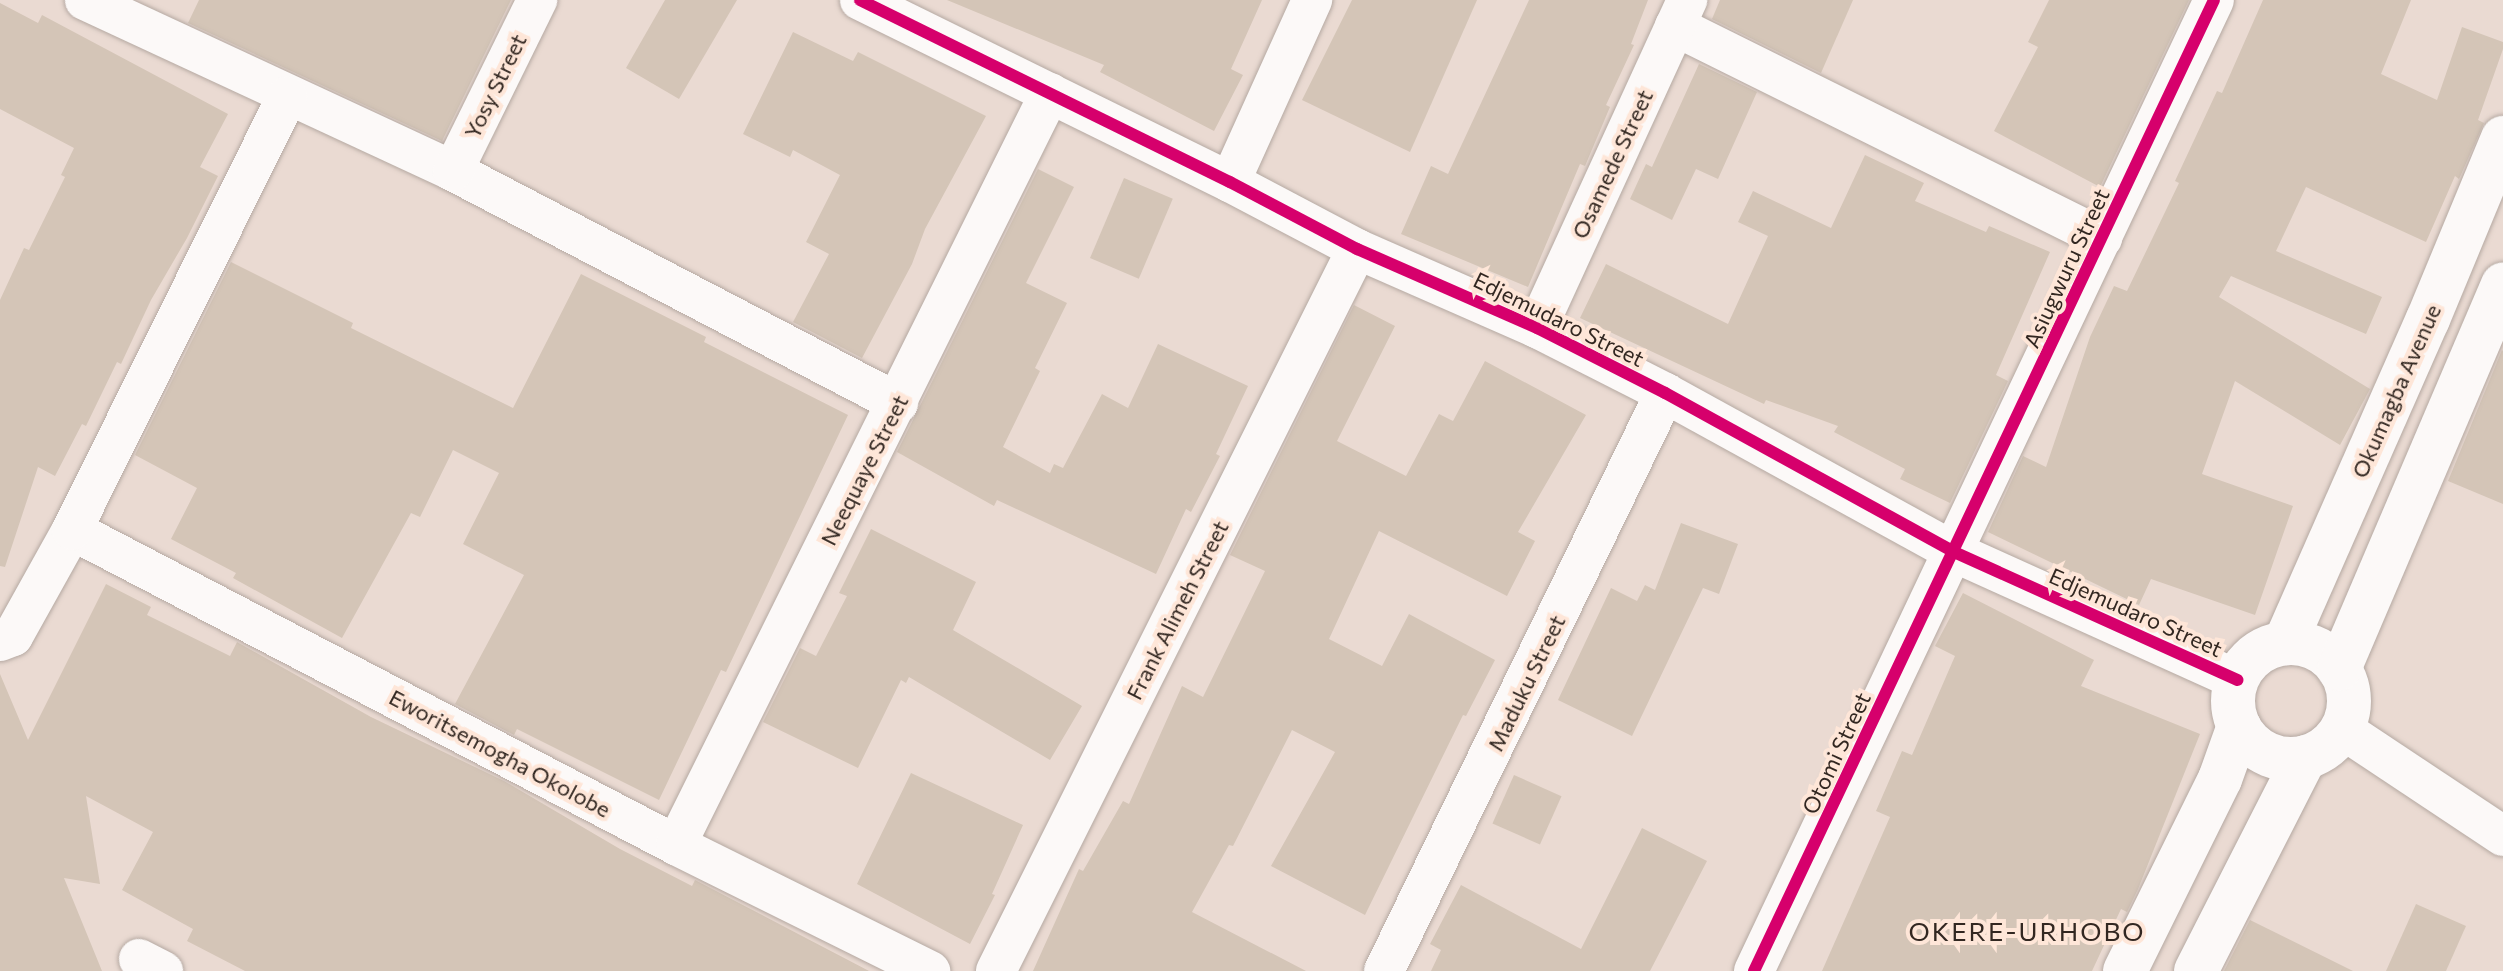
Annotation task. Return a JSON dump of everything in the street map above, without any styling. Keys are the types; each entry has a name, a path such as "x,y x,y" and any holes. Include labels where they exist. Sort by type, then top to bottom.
{"main road":[{"name":"Okumagba Avenue","path":"2285,643 2428,319 2503,138"},
{"path":"2339,669 2492,337 2503,284"},
{"path":"2285,643 2316,648 2339,669 2349,698 2342,729 2332,742 2305,757 2279,758 2255,747 2239,726 2234,710 2237,680 2256,654 2285,643"},
{"path":"2125,971 2220,779 2239,726"},
{"path":"2196,971 2305,757"}],"street":[{"path":"85,0 160,15 287,96 453,171 898,403"},
{"name":"Yosy Street","path":"453,171 537,0"},
{"name":"Edjemudaro Street","path":"860,0 928,14 1050,93 1357,249 1537,328 1665,393 1954,552 2237,680"},
{"path":"1230,182 1312,0"},
{"name":"Asiugwuru Street","path":"1954,552 2214,0"},
{"path":"1681,13 2102,238"},
{"name":"Osamede Street","path":"1537,328 1681,13"},
{"name":"Neequaye Street","path":"676,845 1050,93"},
{"path":"0,641 13,636 72,530 287,96"},
{"name":"Frank Alimeh Street","path":"996,971 1357,249"},
{"name":"Maduku Street","path":"1384,971 1665,393"},
{"name":"Eworitsemogha Okolobe","path":"72,530 676,845 930,971"},
{"name":"Otomi Street","path":"1754,971 1954,552"},
{"path":"2342,729 2503,836"}],"building":[{"path":"199,0 511,0 442,141 188,23"},
{"path":"665,0 737,0 679,99 626,68"},
{"path":"947,0 1262,0 1231,69 1243,75 1214,131 1100,72 1104,65"},
{"path":"1352,0 1477,0 1410,152 1302,100"},
{"path":"1529,0 1648,0 1631,44 1634,45 1606,105 1610,107 1585,166 1580,164 1528,287 1401,234 1431,166 1448,174"},
{"path":"1720,0 1853,0 1821,73 1712,19"},
{"path":"2049,0 2189,0 2100,187 1994,131 2038,47 2028,42"},
{"path":"2263,0 2411,0 2381,74 2437,100 2462,27 2503,42 2503,49 2478,120 2484,123 2459,179 2455,176 2426,242 2306,187 2276,251 2382,297 2366,334 2231,276 2219,297 2370,389 2340,445 2235,381 2202,474 2293,506 2255,615 2151,579 2139,605 1988,532 2023,456 2046,467 2090,337 2114,286 2127,291 2179,183 2175,181 2217,91 2222,93"},
{"path":"0,3 38,23 42,15 228,114 200,167 218,176 151,300 121,364 117,362 86,426 82,424 55,476 38,467 5,567 0,566 0,300 24,248 29,250 65,177 61,175 74,148 0,109"},
{"path":"793,32 853,61 858,52 986,116 925,229 912,264 862,358 793,322 829,254 806,242 840,175 793,150 790,157 743,134"},
{"path":"1699,64 1757,92 1718,179 1696,169 1672,220 1630,199 1646,164 1652,167"},
{"path":"1865,155 1924,183 1915,201 1986,232 1989,226 2050,252 1996,375 2008,381 1950,503 1900,479 1905,469 1834,432 1838,426 1766,400 1764,404 1580,318 1606,264 1728,324 1768,236 1738,222 1753,191 1831,228"},
{"path":"1038,169 1074,187 1026,283 1067,303 1035,368 1040,371 1003,447 1050,473 1054,464 1063,468 1102,394 1128,408 1158,344 1248,386 1216,454 1220,456 1191,512 1186,509 1156,574 997,500 994,506 897,452"},
{"path":"1124,178 1173,199 1139,279 1090,258"},
{"path":"231,262 353,323 351,328 513,408 581,274 706,337 704,342 848,415 726,672 721,670 659,800 517,729 514,735 455,704 524,575 463,544 499,473 453,450 420,517 411,513 342,638 233,578 236,573 171,539 197,488 135,455"},
{"path":"1354,305 1395,326 1337,441 1406,476 1439,414 1453,421 1485,361 1586,415 1518,532 1535,541 1507,596 1379,531 1329,639 1382,666 1409,614 1495,660 1466,716 1463,715 1365,915 1271,866 1335,752 1292,730 1233,846 1229,845 1192,912 1306,971 1033,971 1079,869 1083,871 1123,801 1129,804 1182,686 1203,697 1265,571 1230,555"},
{"path":"2503,351 2503,504 2448,481"},
{"path":"1681,523 1738,544 1719,594 1703,588 1632,736 1558,700 1611,588 1637,601 1645,585 1655,590"},
{"path":"871,529 976,582 953,630 1082,706 1050,760 909,677 906,683 901,680 858,768 763,722 800,648 816,656 847,596 839,593"},
{"path":"106,584 151,607 147,615 230,656 237,642 371,717 504,781 620,849 692,886 695,880 869,971 245,971 187,941 193,929 122,890 153,832 86,796 100,884 64,878 102,971 0,971 0,674 28,740"},
{"path":"1963,593 2094,660 2081,686 2200,734 2138,889 2127,912 2121,909 2092,971 1822,971 1890,817 1876,811 1902,751 1912,755 1955,656 1935,646"},
{"path":"911,773 1023,825 992,894 995,895 970,944 857,884"},
{"path":"1514,775 1562,796 1540,845 1492,823"},
{"path":"1642,828 1707,861 1650,971 1431,971 1441,950 1430,944 1461,885 1581,949"},
{"path":"2416,904 2466,926 2446,971 2386,971"},
{"path":"2250,920 2353,971 2224,971"}],"cycle path":[{"path":"860,0 1230,182 1357,249 1537,328 1665,393 1954,552 2237,680"},
{"path":"1754,971 2214,0"}],"district":[{"name":"OKERE-URHOBO","path":"2027,931"}]}
